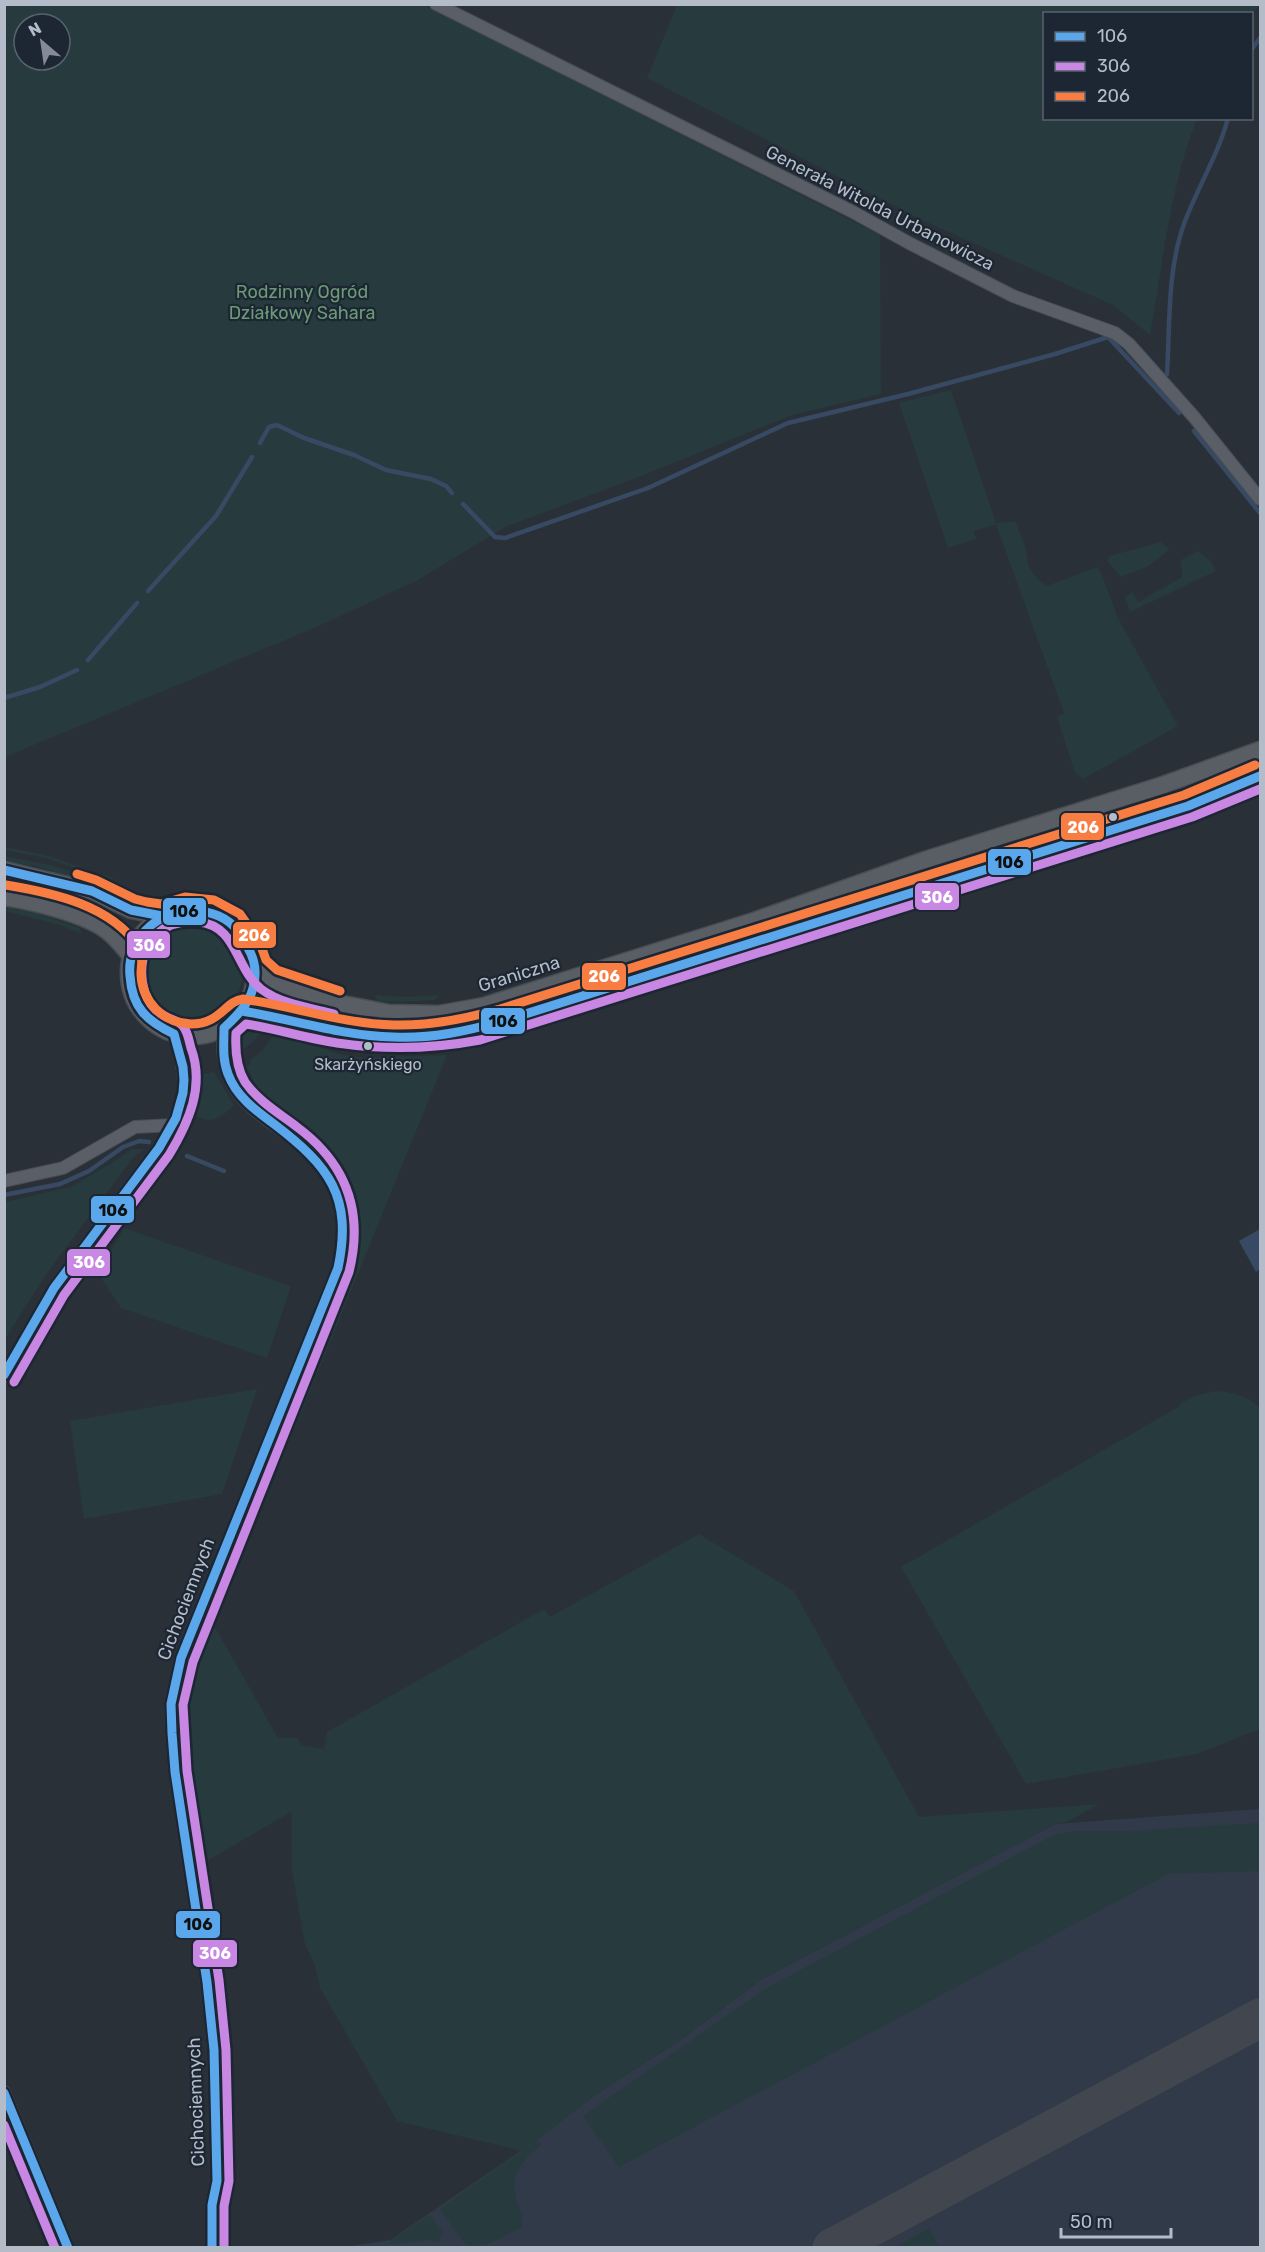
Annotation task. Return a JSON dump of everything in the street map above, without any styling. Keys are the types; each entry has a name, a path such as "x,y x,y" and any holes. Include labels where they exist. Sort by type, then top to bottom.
{"main road":[{"name":"Graniczna","path":"256,967 280,986 367,1009 405,1014 440,1014 464,1010 510,998 754,921 964,848 1163,786 1260,750"},
{"path":"242,1011 274,1015 318,1027 373,1036 406,1037 454,1034 503,1021 1188,806 1260,776"},
{"path":"964,848 971,873"},
{"path":"4,870 92,891 131,910 162,916"},
{"path":"4,897 26,900 70,913 111,933 130,955"},
{"path":"185,909 210,911 231,922 250,949 256,967 254,988 242,1011 224,1028 199,1036 174,1034 150,1021 135,1002 128,978 130,955 141,934 162,916 185,909"}],"street":[{"name":"Generała Witolda Urbanowicza","path":"436,4 842,207 1013,296 1115,333 1130,344 1194,417 1260,498"},
{"name":"Cichociemnych","path":"212,2247 212,2205 217,2181 214,2050 207,1982 175,1772 171,1704 181,1658 338,1268 344,1240 339,1200 324,1170 307,1150 254,1111 234,1086 224,1067 222,1057 224,1028"},
{"path":"4,1376 54,1288 159,1148 173,1125 181,1106 185,1074 174,1034"},
{"path":"4,1181 63,1168 135,1127 173,1125"},
{"path":"4,2092 8,2107 68,2247"}],"shaded area":[{"path":"1260,1809 1260,2247 338,2248 390,2240 522,2150 595,2095 680,2040 762,1979 1055,1824"}],"green space":[{"name":"Rodzinny Ogród Działkowy Sahara","path":"5,4 424,5 880,235 881,394 792,415 639,477 505,527 418,580 314,628 5,757"},
{"path":"677,4 1260,5 1253,13 1043,12 1043,120 1197,120 1174,198 1150,335 1113,305 922,220 647,78"},
{"path":"951,390 996,523 1015,521 1025,546 1029,568 1047,586 1097,567 1118,618 1178,726 1083,779 1075,773 1057,717 1064,713 996,524 974,531 976,539 948,548 899,403"},
{"path":"1161,542 1169,550 1149,566 1121,577 1108,562 1109,556"},
{"path":"1198,551 1209,559 1216,571 1130,612 1125,597 1133,592 1138,602 1182,577 1181,560"},
{"path":"1260,760 1260,767 1178,798 1176,791"},
{"path":"1163,823 1162,828 987,883 992,877"},
{"path":"5,847 45,855 113,878 112,881 46,858 5,850"},
{"path":"4,856 55,866 108,887 104,889 40,867 8,862"},
{"path":"947,865 956,869 806,916 805,914 920,872"},
{"path":"4,880 64,895 109,914 106,920 62,901 5,888"},
{"path":"957,889 963,891 489,1040 443,1049 393,1052 480,1038"},
{"path":"196,890 215,894 228,900 250,926 230,910 208,901 180,901 158,908 128,902 131,896 147,899"},
{"path":"4,907 34,912 80,928 82,934 60,925 5,911"},
{"path":"192,924 220,932 234,946 242,974 234,1002 220,1016 192,1024 164,1016 150,1002 142,974 150,946 164,932"},
{"path":"300,977 348,990 342,994 298,981"},
{"path":"375,995 405,997 438,995 435,1000 401,1002 378,1001"},
{"path":"293,999 374,1019 424,1024 424,1028 389,1026 341,1018 291,1006"},
{"path":"255,1021 269,1021 248,1046 230,1053 232,1042 238,1033"},
{"path":"275,1033 343,1055 364,1058 447,1055 217,1614 210,1605 344,1277 351,1241 348,1206 336,1173 313,1145 271,1111 260,1095 247,1066"},
{"path":"244,1068 265,1110 249,1095 234,1069"},
{"path":"214,1072 234,1106 215,1119 206,1120 194,1115 201,1074"},
{"path":"131,1149 144,1149 132,1159 47,1273 5,1339 5,1202 70,1187 112,1163"},
{"path":"124,1228 291,1286 267,1358 121,1308 98,1273"},
{"path":"257,1389 222,1494 84,1519 70,1421"},
{"path":"1217,1391 1241,1396 1260,1408 1260,1729 1197,1754 1026,1784 901,1567 1180,1406 1179,1404 1197,1395"},
{"path":"699,1534 794,1591 919,1817 1099,1804 1067,1822 1055,1824 762,1979 680,2040 595,2095 537,2140 541,2145 524,2162 516,2175 514,2190 522,2214 522,2226 487,2244 472,2246 465,2244 440,2209 522,2151 397,2121 320,1988 315,1965 305,1944 292,1871 291,1812 205,1862 181,1697 189,1661 201,1628 207,1626 216,1629 278,1738 298,1738 301,1745 324,1749 327,1732 544,1609 550,1617"},
{"path":"1260,1823 1260,1871 1168,1874 619,2167 583,2116 765,1989 1052,1836 1072,1831 1133,1831"},
{"path":"430,2215 443,2232 439,2241 390,2244 390,2241"},
{"path":"929,2229 939,2247 895,2247"}],"water":[{"path":"1260,1229 1260,1269 1256,1272 1239,1241"}],"waterway":[{"path":"1253,48 1260,38"},
{"path":"1167,374 1170,298 1179,242 1189,211 1219,146 1227,120"},
{"path":"463,504 495,537 505,538 648,488 788,423 908,394 1055,354 1108,337 1179,413"},
{"path":"260,443 269,427 277,425 386,470 431,479 446,486 452,493"},
{"path":"1194,431 1260,513"},
{"path":"148,591 216,516 252,457"},
{"path":"88,660 137,603"},
{"path":"4,698 40,687 77,670"},
{"path":"4,1195 60,1184 89,1171 123,1147 139,1141 149,1142"},
{"path":"187,1156 224,1171"}],"taxiway":[{"path":"832,2248 1260,2018"}],"transit line":[{"name":"206","path":"6,885 43,892 80,903 113,921 141,950 142,984 150,1002 163,1015 181,1023 201,1023 209,1020 231,1004 243,999 356,1022 394,1025 434,1023 500,1009 1184,795 1255,765"},
{"name":"106","path":"242,1011 374,1036 421,1037 476,1028 1188,806 1260,776"},
{"name":"306","path":"224,2248 224,2206 229,2181 226,2050 219,1980 187,1771 183,1705 193,1662 349,1272 354,1229 347,1191 328,1157 314,1141 263,1101 245,1082 237,1058 236,1033 246,1024 337,1043 391,1048 426,1047 480,1040 1192,817 1260,789"},
{"name":"106","path":"4,870 92,891 131,910 162,916"},
{"name":"206","path":"77,874 147,902 161,904 185,897 214,900 240,914 260,943 266,960 277,970 340,991"},
{"name":"106","path":"174,1034 156,1024 138,1005 131,987 130,963 133,951 146,930 156,922 180,912 206,912 219,916 242,935 252,957 255,978 251,994 241,1010 224,1028"},
{"name":"306","path":"14,1382 64,1295 169,1155 183,1130 193,1103 195,1062 186,1031 181,1024 157,1011 144,991 143,959 153,939 161,931 178,923 195,922 211,925 228,939 252,980 261,989 287,1002 334,1014"},
{"name":"106","path":"212,2248 212,2205 217,2181 214,2050 207,1982 175,1772 171,1704 181,1658 338,1268 342,1243 339,1202 322,1169 293,1139 253,1108 231,1082 225,1063 224,1028"},
{"name":"106","path":"4,1375 54,1288 159,1148 176,1118 184,1080 174,1034"},
{"name":"106","path":"4,2093 68,2248"},
{"name":"306","path":"4,2125 55,2248"}],"place":[{"name":"Skarżyńskiego","path":"368,1046"}]}
